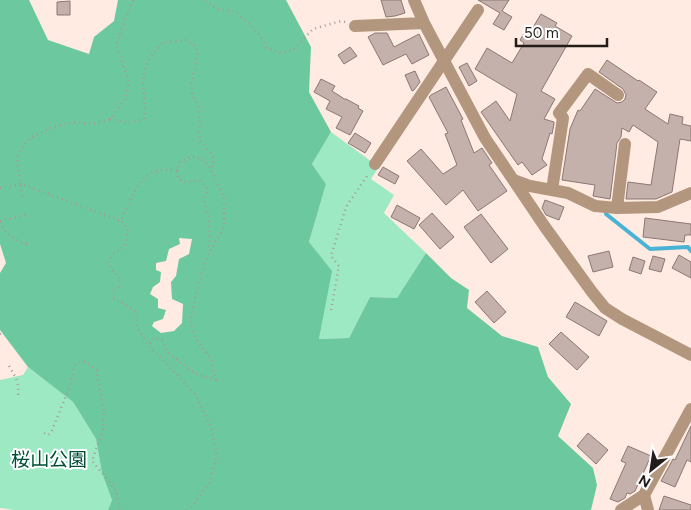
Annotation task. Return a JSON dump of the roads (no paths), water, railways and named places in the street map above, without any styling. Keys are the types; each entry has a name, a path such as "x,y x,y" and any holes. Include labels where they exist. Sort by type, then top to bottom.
{"street":[{"path":"414,0 424,23 485,138 592,292 605,308 622,319 691,355"},
{"path":"375,164 478,10"},
{"path":"355,26 424,23"},
{"path":"552,190 563,118 558,113 588,74 618,95"},
{"path":"617,208 625,144"},
{"path":"514,180 530,186 568,193 595,206 617,208 658,207 691,193"},
{"path":"621,510 644,495 691,409"},
{"path":"644,495 648,510"}],"waterway":[{"path":"606,214 650,249 688,247 691,251"}],"park label":[{"name":"桜山公園","path":"49,459"}]}
